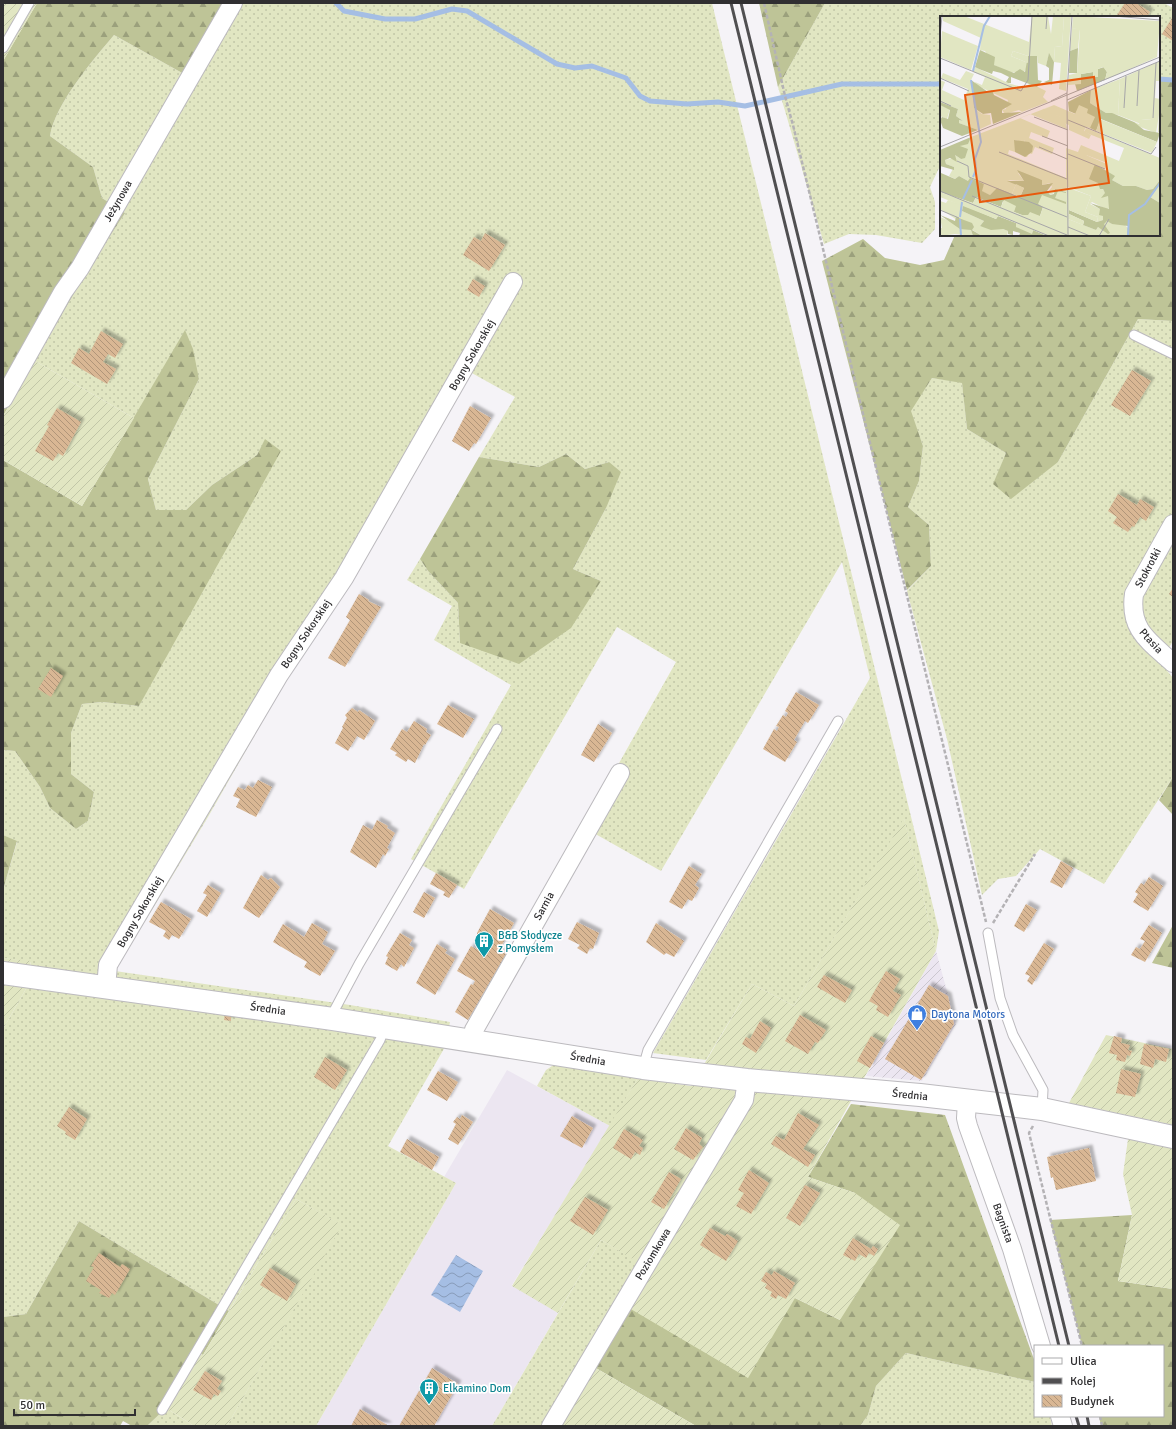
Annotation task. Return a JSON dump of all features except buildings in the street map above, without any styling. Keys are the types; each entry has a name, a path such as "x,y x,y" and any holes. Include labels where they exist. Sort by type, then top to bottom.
{"street":[{"name":"Jeżynowa","path":"3,399 63,292 84,261 233,3"},
{"name":"Bogny Sokorskiej","path":"106,987 108,965 279,675 350,568 513,282"},
{"name":"Stokrotki","path":"1133,616 1134,594 1173,524"},
{"name":"Ptasia","path":"1133,616 1141,632 1173,663"},
{"name":"Sarnia","path":"471,1041 474,1030 620,773"},
{"name":"Średnia","path":"3,973 333,1019 643,1068 748,1080 1042,1109 1173,1137"},
{"name":"Poziomkowa","path":"551,1426 744,1100 748,1080"},
{"name":"Bagnista","path":"967,1101 966,1118 968,1126 1012,1249 1041,1345"}],"lane":[{"path":"3,48 29,3"},
{"path":"1134,335 1173,354"},
{"path":"643,1068 648,1050 838,721"},
{"path":"333,1019 335,1009 359,964 497,729"},
{"path":"988,932 1000,998 1013,1035 1043,1090 1042,1109"},
{"path":"162,1410 380,1040 385,1027"}],"path":[{"path":"764,3 785,96 799,148 988,932"},
{"path":"988,932 996,916 1014,891 1035,854"},
{"path":"1042,1109 1029,1133 1082,1345"}],"shaded area":[{"path":"936,951 956,1024 922,1081 866,1076"},
{"path":"507,1070 610,1126 512,1285 558,1313 492,1426 316,1426 456,1183 444,1177"}],"green space":[{"path":"3,3 37,3 3,61"},
{"path":"37,3 224,3 184,74 114,35 76,83 59,110 53,123 50,136 93,167 102,198 125,213 86,273 3,416 3,61"},
{"path":"224,3 712,3 939,931 936,951 904,819 794,1006 752,984 706,1060 653,1053 870,678 842,562 661,871 583,827 676,662 617,627 464,889 411,859 511,685 434,640 452,606 407,580 420,559 428,571 458,603 460,643 601,581 573,569 606,508 609,462 585,469 566,454 539,467 479,457 515,397 470,372 300,656 208,817 115,971 350,1005 450,1022 445,1047 388,1146 456,1183 316,1426 227,1426 341,1225 296,1199 229,1311 79,1221 26,1314 3,1317 3,1029 27,987 31,962 3,958 3,890 17,842 3,835 3,750 15,751 40,787 50,808 76,829 88,821 94,792 71,774 71,733 82,704 102,702 139,706 265,440 257,455 212,485 186,510 156,510 148,479 199,379 185,331 134,418 35,361 86,273 125,213 102,198 93,167 50,136 53,123 67,97 76,83 114,35 184,74"},
{"path":"759,3 825,3 778,87"},
{"path":"825,3 1164,3 1173,8 1173,80 1160,79 1160,16 940,16 940,166 930,187 935,202 935,229 922,243 876,235 849,234 824,244 778,87"},
{"path":"1160,79 1173,80 1173,321 1138,319 1058,462 1011,499 993,484 1006,453 967,429 962,383 932,378 911,411 923,446 919,481 908,507 929,525 931,566 907,590 822,261 863,239 885,258 920,265 944,260 955,236 1160,236"},
{"path":"1138,319 1173,321 1173,641 1160,662 1173,678 1173,777 1104,884 1040,849 1016,876 998,879 982,895 947,739 907,591 931,566 929,525 908,507 919,481 923,446 910,411 932,378 962,382 967,429 1006,453 994,484 1058,462"},
{"path":"185,330 193,349 199,379 148,479 156,510 186,510 212,485 257,455 265,439 281,451 139,706 102,702 82,704 71,733 71,774 94,792 88,821 76,829 50,808 40,787 15,751 3,750 3,460 82,506"},
{"path":"35,361 134,418 82,506 3,460 3,416"},
{"path":"566,454 585,469 609,462 621,472 606,508 573,569 601,581 571,628 519,664 460,643 458,603 428,571 420,559 479,457 539,467"},
{"path":"1173,777 1173,815 1159,800"},
{"path":"904,818 936,951 808,1177 855,1193 900,1225 840,1320 795,1298 748,1378 629,1308 651,1270 601,1240 558,1313 512,1286 638,1078 691,1086 752,984 794,1006"},
{"path":"3,835 17,841 3,890"},
{"path":"1173,925 1173,968 1152,963"},
{"path":"3,958 31,961 27,987 3,1029"},
{"path":"1106,1035 1173,1049 1173,1125 1069,1103"},
{"path":"555,1064 638,1078 610,1126 537,1086 546,1070"},
{"path":"851,1104 945,1115 1034,1359 1034,1382 906,1353 876,1386 868,1415 860,1426 696,1426 594,1367 629,1308 795,1298 840,1320 855,1193 808,1177"},
{"path":"1128,1139 1173,1148 1173,1289 1118,1281 1132,1215 1123,1174"},
{"path":"296,1199 342,1225 227,1426 194,1426 166,1408 199,1353 203,1355"},
{"path":"1132,1215 1118,1281 1173,1289 1173,1426 1101,1426 1099,1417 1164,1417 1164,1345 1082,1345 1050,1220"},
{"path":"79,1221 229,1311 203,1355 199,1353 166,1408 147,1426 132,1426 123,1421 120,1426 3,1426 3,1317 26,1314"},
{"path":"601,1240 641,1263 543,1426 492,1426"},
{"path":"906,1353 1034,1382 1034,1417 1050,1417 1052,1426 860,1426 868,1415 876,1386"},
{"path":"594,1367 696,1426 557,1426"},
{"path":"166,1408 194,1426 147,1426"}],"water":[{"path":"456,1255 483,1271 460,1312 431,1295"}],"waterway":[{"path":"336,3 344,11 385,19 415,19 452,9 467,11 557,64 575,68 592,66 626,78 640,96 650,101 687,104 718,102 745,106 842,84 940,84"},
{"path":"1160,79 1173,80"}],"railway":[{"path":"731,3 1059,1345"},
{"path":"741,3 1069,1345"},
{"path":"1076,1417 1079,1426"},
{"path":"1087,1417 1089,1426"}],"place":[{"name":"B&B Słodycze z Pomysłem","path":"484,958"},
{"name":"Daytona Motors","path":"917,1031"},
{"name":"Elkamino Dom","path":"429,1405"}]}
